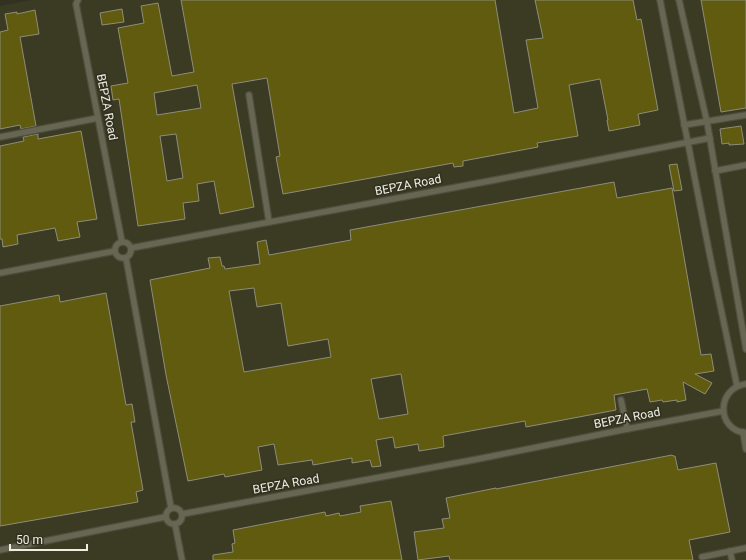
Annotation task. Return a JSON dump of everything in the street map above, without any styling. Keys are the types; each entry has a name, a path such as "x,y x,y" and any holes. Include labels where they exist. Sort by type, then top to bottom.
{"lane":[{"name":"BEPZA Road","path":"78,0 76,4 122,242"},
{"path":"660,0 737,386"},
{"path":"679,0 707,122 746,349"},
{"path":"249,95 269,222"},
{"path":"684,125 746,115"},
{"path":"0,137 98,118"},
{"name":"BEPZA Road","path":"132,248 710,138"},
{"path":"715,171 746,165"},
{"path":"122,242 127,242 132,248 130,254 126,258 118,256 115,251 116,245 122,242"},
{"path":"0,273 115,251"},
{"path":"126,258 171,508"},
{"path":"746,384 737,386 726,397 723,411 724,416 730,425 738,431 744,433 746,449"},
{"path":"621,400 627,429"},
{"name":"BEPZA Road","path":"182,514 470,461 723,411"},
{"path":"171,508 176,508 182,514 181,520 175,524 168,522 165,517 166,511 171,508"},
{"path":"0,550 165,517"},
{"path":"175,524 182,560"},
{"path":"702,557 746,548"},
{"path":"730,551 732,560"}],"shaded area":[{"path":"32,0 746,0 746,560 0,560 0,6"}],"building":[{"path":"181,0 495,0 514,113 538,108 526,40 543,38 535,0 633,0 637,20 641,19 658,110 638,114 640,125 609,131 600,79 569,85 578,136 537,143 538,147 463,161 463,166 454,167 453,163 283,194 276,157 280,156 267,78 232,84 254,207 220,214 214,181 197,184 199,201 183,203 185,219 138,226 119,99 113,100 111,86 128,83 118,28 144,23 141,6 158,3 172,76 194,72","holes":["197,85 201,108 157,115 154,93","176,134 183,178 167,181 160,136"]},
{"path":"701,0 746,0 746,108 721,112"},
{"path":"122,9 124,22 102,25 100,13"},
{"path":"35,10 39,34 20,37 36,126 21,129 20,125 0,129 0,32 8,30 5,14 17,12 17,14"},
{"path":"741,126 744,144 722,144 720,129"},
{"path":"81,131 97,219 77,222 80,237 58,241 55,228 17,235 18,244 3,247 2,239 0,239 0,146 24,141 23,137 38,134 38,139"},
{"path":"677,164 682,190 674,191 669,165"},
{"path":"614,182 617,198 672,188 701,355 711,354 714,371 695,374 712,383 705,394 683,382 686,400 677,402 677,400 663,402 662,400 650,402 647,389 614,395 616,410 526,427 525,421 443,436 444,447 419,451 418,444 395,448 393,437 376,440 381,466 372,467 370,460 352,463 352,458 313,465 312,460 278,465 274,444 258,447 262,470 225,477 224,474 188,481 166,375 150,280 210,268 208,258 220,257 222,266 224,266 225,269 260,264 257,242 266,240 269,255 351,240 350,230","holes":["254,288 257,307 281,303 288,346 328,339 331,357 244,372 229,291","401,374 408,414 379,419 371,379"]},
{"path":"106,293 126,405 132,404 135,422 131,422 143,490 136,492 138,502 0,526 0,306 59,295 60,302"},
{"path":"672,455 675,456 678,470 716,463 730,532 689,540 693,560 450,560 449,556 418,560 414,532 444,528 442,519 450,518 446,498"},
{"path":"391,501 402,560 213,560 213,555 233,552 232,544 235,543 233,530 325,512 326,516 339,513 340,516 361,512 360,506"}]}
